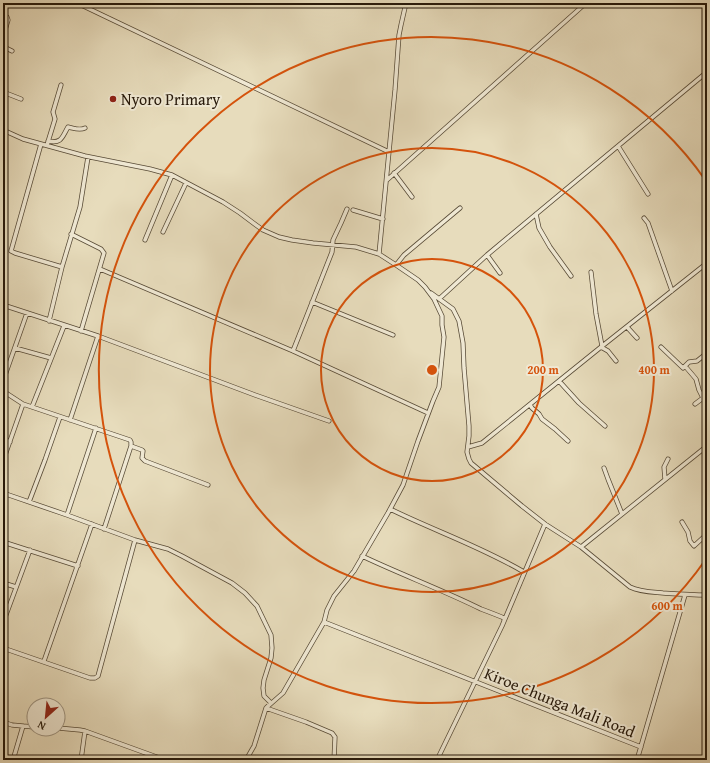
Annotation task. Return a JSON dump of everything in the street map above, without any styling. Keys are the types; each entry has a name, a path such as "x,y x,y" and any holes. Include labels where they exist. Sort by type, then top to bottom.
{"street":[{"path":"77,3 389,152"},
{"path":"379,254 387,180 399,35 406,3"},
{"path":"387,180 586,3"},
{"path":"3,15 7,17 8,20 3,37"},
{"path":"3,45 12,51"},
{"path":"439,299 487,255 707,72"},
{"path":"47,143 55,119 54,112 61,85"},
{"path":"3,92 21,99"},
{"path":"3,132 41,144 59,141 63,138 68,127 82,130 85,128"},
{"path":"47,143 88,157 150,169 172,175 234,208 256,225 271,234 292,240 356,247 379,254 425,286 434,299 442,316 444,337 439,387 428,413 403,485 354,571 334,596 327,610 324,622 283,694 266,708"},
{"path":"41,144 11,251 15,254 62,267"},
{"path":"618,146 648,194"},
{"path":"49,321 62,267 80,206 88,157"},
{"path":"394,173 412,197"},
{"path":"145,240 172,175"},
{"path":"163,232 186,183"},
{"path":"396,265 404,255 460,208"},
{"path":"293,351 332,252 333,240 347,209"},
{"path":"353,210 383,219"},
{"path":"536,214 539,228 571,276"},
{"path":"644,218 648,223 672,291"},
{"path":"71,234 104,251 104,256 81,331"},
{"path":"487,255 500,273"},
{"path":"468,447 482,443 707,263"},
{"path":"100,269 293,351 428,413"},
{"path":"591,272 596,314 602,346 616,361"},
{"path":"428,291 453,309 459,321 463,343 469,426 467,452 471,463 544,524 581,547 624,583 636,590 685,595 707,595"},
{"path":"312,302 393,335"},
{"path":"3,305 98,336 329,421"},
{"path":"3,380 27,313"},
{"path":"32,407 64,326"},
{"path":"627,327 637,338"},
{"path":"70,420 98,336"},
{"path":"661,347 683,368 689,362 697,361 707,353"},
{"path":"15,348 51,358"},
{"path":"685,366 696,379 703,398 695,404"},
{"path":"559,381 579,403 605,426"},
{"path":"3,391 23,404 130,440 131,446 104,529"},
{"path":"3,461 23,404"},
{"path":"530,405 542,419 568,441"},
{"path":"29,502 60,417"},
{"path":"66,515 96,428"},
{"path":"3,439 10,442"},
{"path":"131,446 142,450 142,458 145,460 208,485"},
{"path":"581,547 707,446"},
{"path":"665,479 664,467 668,459"},
{"path":"604,468 622,514"},
{"path":"3,493 182,556 232,583 245,593 257,606 271,635 271,658 263,688 264,696 271,703 266,708 254,746 246,760"},
{"path":"390,509 478,548 524,572"},
{"path":"682,522 688,532 690,542 694,546 707,534"},
{"path":"44,662 92,524"},
{"path":"437,760 504,622 544,524"},
{"path":"3,648 90,678 95,678 98,676 135,540"},
{"path":"3,542 78,566"},
{"path":"3,623 30,550"},
{"path":"362,556 498,615 504,618 504,622"},
{"path":"3,583 16,587"},
{"name":"Kiroe Chunga Mali Road","path":"324,622 641,747 685,595"},
{"path":"266,708 332,733 335,737 334,760"},
{"path":"3,722 12,725 26,726"},
{"path":"13,760 23,726"},
{"path":"66,729 85,731 165,760"},
{"path":"81,760 85,731"},
{"path":"637,760 641,747"}],"place":[{"name":"Nyoro Primary","path":"113,99"}]}
